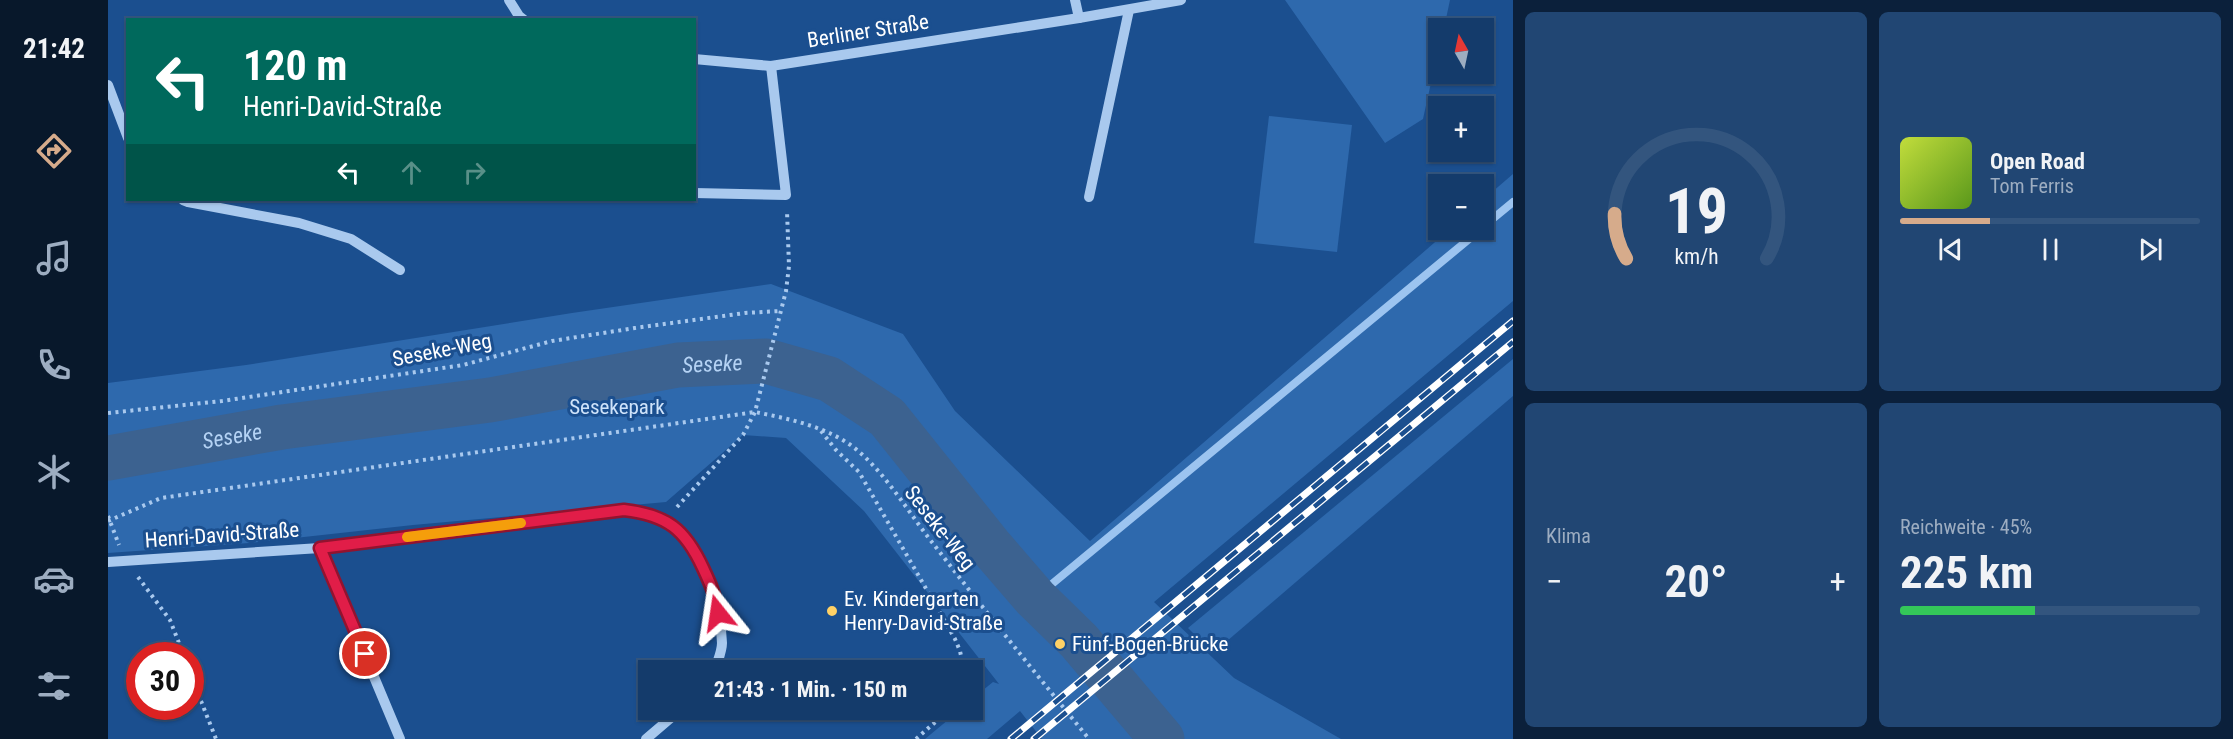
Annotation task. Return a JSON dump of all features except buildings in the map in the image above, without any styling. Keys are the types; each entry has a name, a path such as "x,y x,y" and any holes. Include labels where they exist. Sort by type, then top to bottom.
{"street":[{"path":"509,0 522,18"},
{"path":"1076,0 1079,18"},
{"name":"Berliner Straße","path":"696,59 771,66 1181,0"},
{"path":"1089,197 1129,10"},
{"path":"696,193 786,195 771,66"},
{"path":"108,85 126,133"},
{"path":"186,201 299,223 351,239 400,270"},
{"name":"Henri-David-Straße","path":"108,562 320,548 624,510 646,513 665,520 679,530 692,545 716,597 722,645 718,660"},
{"name":"Henri-David-Straße","path":"320,548 400,739"},
{"path":"646,739 668,720"}],"path":[{"path":"665,520 743,435 755,412 781,311 789,266 786,195"},
{"name":"Seseke-Weg","path":"108,413 222,401 463,365 552,341 745,313 781,311"},
{"name":"Seseke-Weg","path":"108,519 161,498 755,412 799,421 840,439 857,450 879,472 935,547 1089,739"},
{"path":"820,430 836,450 859,472 954,639 962,660"},
{"path":"108,519 126,561 170,620 179,642"},
{"path":"204,709 216,739"},
{"path":"916,739 938,720"}],"green space":[{"path":"1285,0 1450,0 1446,18 1428,18 1428,84 1431,84 1423,119 1385,143"},
{"path":"1269,116 1352,125 1337,252 1254,243"},
{"name":"Sesekepark","path":"1513,174 1513,301 1154,602 1234,678 1341,739 1042,739 1020,711 987,739 925,739 948,720 983,720 983,690 993,682 999,684 983,663 983,660 980,660 864,511 786,438 743,435 666,502 413,525 249,543 108,553 108,383 246,365 771,284 903,334 955,411 1090,541 1437,240 1494,240 1494,190"},
{"path":"1513,359 1513,396 1213,653 1188,628"}],"waterway":[{"path":"1494,218 1513,202"},
{"path":"1035,598 1468,240"},
{"name":"Seseke","path":"108,458 282,427 490,400 678,365 766,361 829,379 887,417 991,547 1035,598 1079,641 1162,739"}],"railway":[{"path":"1011,739 1513,321"},
{"path":"1034,739 1513,342"}],"slow traffic":[{"path":"407,537 521,523"}],"place":[{"name":"Ev. Kindergarten Henry-David-Straße","path":"832,611"},
{"name":"Fünf-Bogen-Brücke","path":"1060,644"}],"route":[{"path":"365,654 320,548 624,510 646,513 665,520 679,530 692,545 716,597 718,613"}]}
